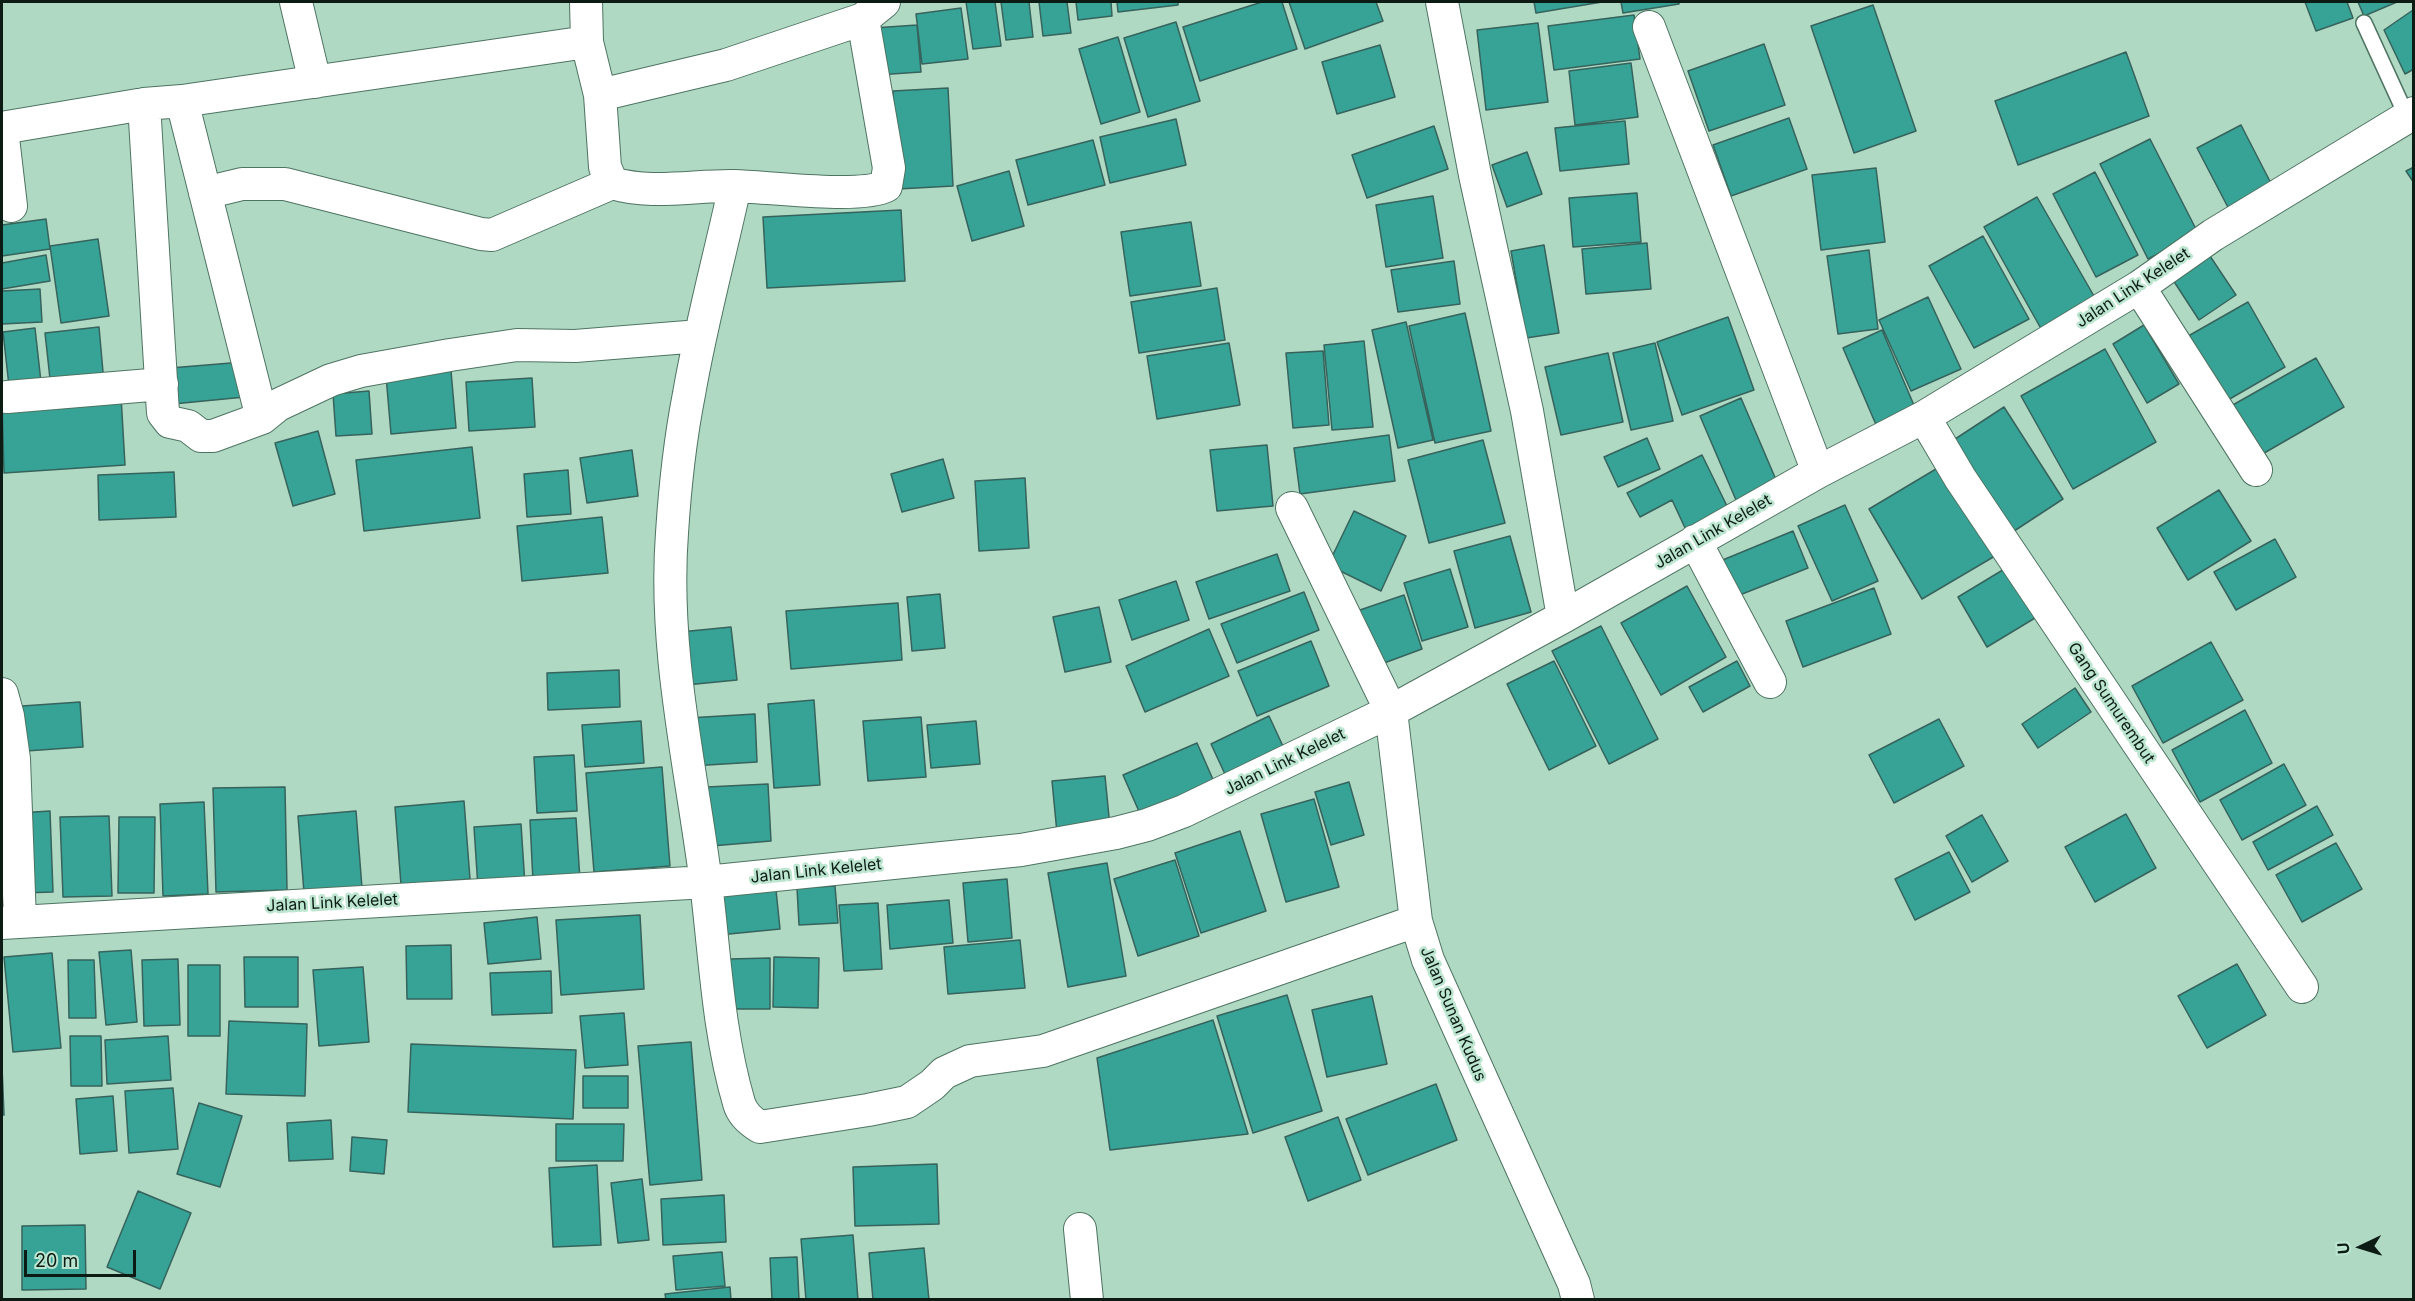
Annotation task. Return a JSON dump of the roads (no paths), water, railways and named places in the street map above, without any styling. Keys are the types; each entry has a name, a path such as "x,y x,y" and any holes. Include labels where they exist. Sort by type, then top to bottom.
{"street":[{"path":"296,2 315,82"},
{"path":"586,2 587,42 600,95 605,167 612,183"},
{"path":"1442,2 1475,175 1527,411 1563,617"},
{"path":"205,193 242,184 285,184 492,235 612,183 636,189 735,186 851,192 886,186 889,168 873,10 726,65 600,95"},
{"path":"1649,27 1818,472"},
{"path":"11,206 2,129 144,104 182,101 587,42"},
{"path":"182,101 262,418"},
{"path":"144,104 164,417 170,423 188,426 201,436 229,432 262,418 278,405 315,386 372,369 517,345 575,346 700,336"},
{"name":"Jalan Link Kelelet","path":"11,922 706,882 1021,850 1116,833 1147,825 1184,811 1391,711 1563,617 1818,472 1924,417 2139,287 2213,236 2410,115"},
{"path":"735,186 700,336 677,468 672,536 670,617 677,691 706,882 722,1019 739,1105 748,1120 760,1127 907,1102 932,1085 944,1073 970,1060 1043,1051 1416,921"},
{"path":"2139,287 2256,470"},
{"path":"7,397 162,384"},
{"name":"Gang Sumurembut","path":"1924,417 1960,478 2302,987"},
{"name":"Jalan Sunan Kudus","path":"1292,508 1391,711 1416,921 1428,960 1574,1284 1578,1299"},
{"path":"1695,541 1770,682"},
{"path":"2,694 8,716 14,759 11,922"},
{"path":"1080,1229 1087,1299"}],"lane":[{"path":"2364,23 2410,115"}]}
